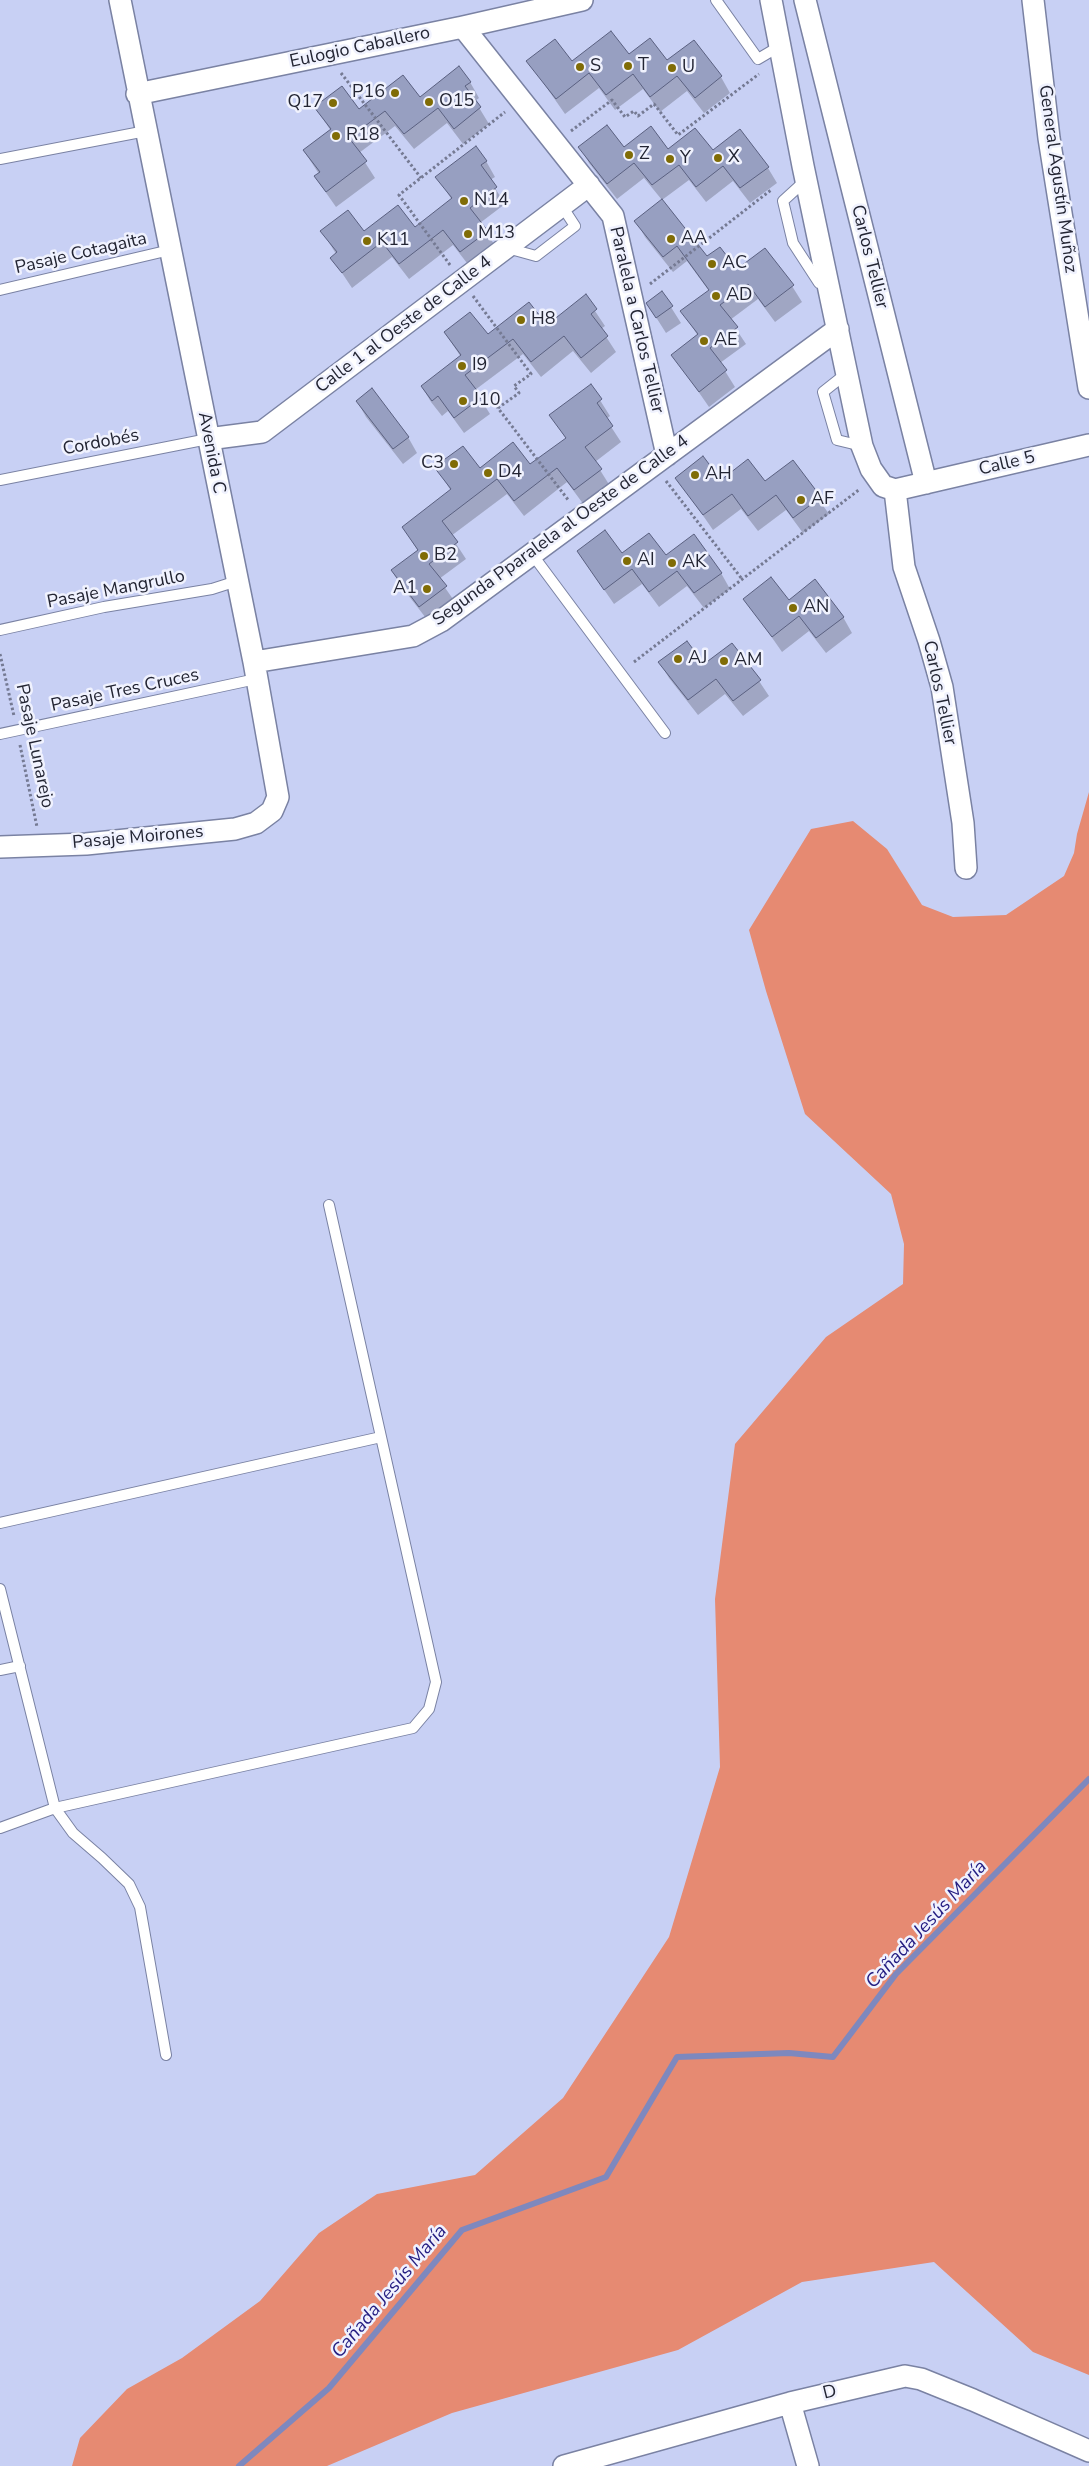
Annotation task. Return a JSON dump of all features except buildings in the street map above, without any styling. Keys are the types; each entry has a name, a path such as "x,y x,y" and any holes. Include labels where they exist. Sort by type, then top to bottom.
{"street":[{"name":"Avenida C","path":"120,0 137,94 255,671 278,796 272,812"},
{"name":"Eulogio Caballero","path":"137,94 463,27 582,0"},
{"path":"771,0 804,173 862,446 871,469 883,486 896,490 926,483"},
{"name":"Carlos Tellier","path":"805,0 926,483"},
{"name":"General Agustín Muñoz","path":"1033,0 1049,138 1089,388"},
{"name":"Paralela a Carlos Tellier","path":"463,27 613,216 631,298 660,460"},
{"name":"Calle 1 al Oeste de Calle 4","path":"208,439 262,432 589,185"},
{"name":"Segunda Pparalela al Oeste de Calle 4","path":"255,671 413,636 441,621 838,330"},
{"name":"Calle 5","path":"926,483 1089,445"},
{"name":"Carlos Tellier","path":"896,490 904,567 942,687 963,823 966,868"},
{"name":"Pasaje Moirones","path":"0,847 41,844 86,844 235,829 256,822 272,812"},
{"name":"D","path":"564,2466 790,2403 905,2376 921,2379 973,2400 1089,2451"},
{"path":"790,2403 808,2466"}],"lane":[{"path":"716,0 758,59 780,52"},
{"path":"0,159 146,131"},
{"name":"Pasaje Cotagaita","path":"0,290 170,250"},
{"name":"Cordobés","path":"0,480 208,439"},
{"path":"532,554 665,733"},
{"name":"Pasaje Mangrullo","path":"0,630 104,607 212,589 237,581"},
{"name":"Pasaje Tres Cruces","path":"0,734 255,671"},
{"path":"0,1828 56,1808 413,1728 429,1709 436,1682 329,1204"},
{"path":"0,1522 381,1437"},
{"path":"0,1589 56,1808 73,1834 129,1884 140,1907 166,2055"},
{"path":"0,1670 20,1666"}],"path":[{"path":"555,143 612,100 625,117 634,110 638,116 654,104 678,135 780,52"},
{"path":"328,55 421,178"},
{"path":"521,100 399,195 461,282 531,374 514,386 519,393 498,408 581,518"},
{"path":"631,298 804,173"},
{"path":"660,460 742,579"},
{"path":"634,662 877,476"},
{"name":"Pasaje Lunarejo","path":"0,654 41,844"}],"shaded area":[{"path":"1089,792 1089,2375 1033,2352 934,2262 802,2282 678,2350 452,2413 327,2466 72,2466 80,2438 127,2389 182,2358 260,2301 319,2233 377,2194 475,2175 563,2098 669,1937 720,1767 715,1599 735,1444 826,1337 903,1284 904,1244 891,1194 805,1114 749,930 811,829 853,821 887,849 922,905 953,917 1006,915 1064,876 1074,853 1077,834"}],"waterway":[{"name":"Cañada Jesús María","path":"239,2466 329,2388 462,2230 606,2177 677,2057 789,2053 833,2057 896,1974 1089,1779"}],"place":[{"name":"T","path":"628,66"},
{"name":"S","path":"580,67"},
{"name":"U","path":"672,68"},
{"name":"P16","path":"395,93"},
{"name":"O15","path":"429,102"},
{"name":"Q17","path":"333,103"},
{"name":"R18","path":"336,136"},
{"name":"Z","path":"629,155"},
{"name":"X","path":"718,158"},
{"name":"Y","path":"670,159"},
{"name":"N14","path":"464,201"},
{"name":"M13","path":"468,234"},
{"name":"AA","path":"671,239"},
{"name":"K11","path":"367,241"},
{"name":"AC","path":"712,264"},
{"name":"AD","path":"716,296"},
{"name":"H8","path":"521,320"},
{"name":"AE","path":"704,341"},
{"name":"I9","path":"462,366"},
{"name":"J10","path":"463,401"},
{"name":"C3","path":"454,464"},
{"name":"D4","path":"488,473"},
{"name":"AH","path":"695,475"},
{"name":"AF","path":"801,500"},
{"name":"B2","path":"424,556"},
{"name":"AI","path":"627,561"},
{"name":"AK","path":"672,563"},
{"name":"A1","path":"427,589"},
{"name":"AN","path":"793,608"},
{"name":"AJ","path":"678,659"},
{"name":"AM","path":"724,661"}]}
